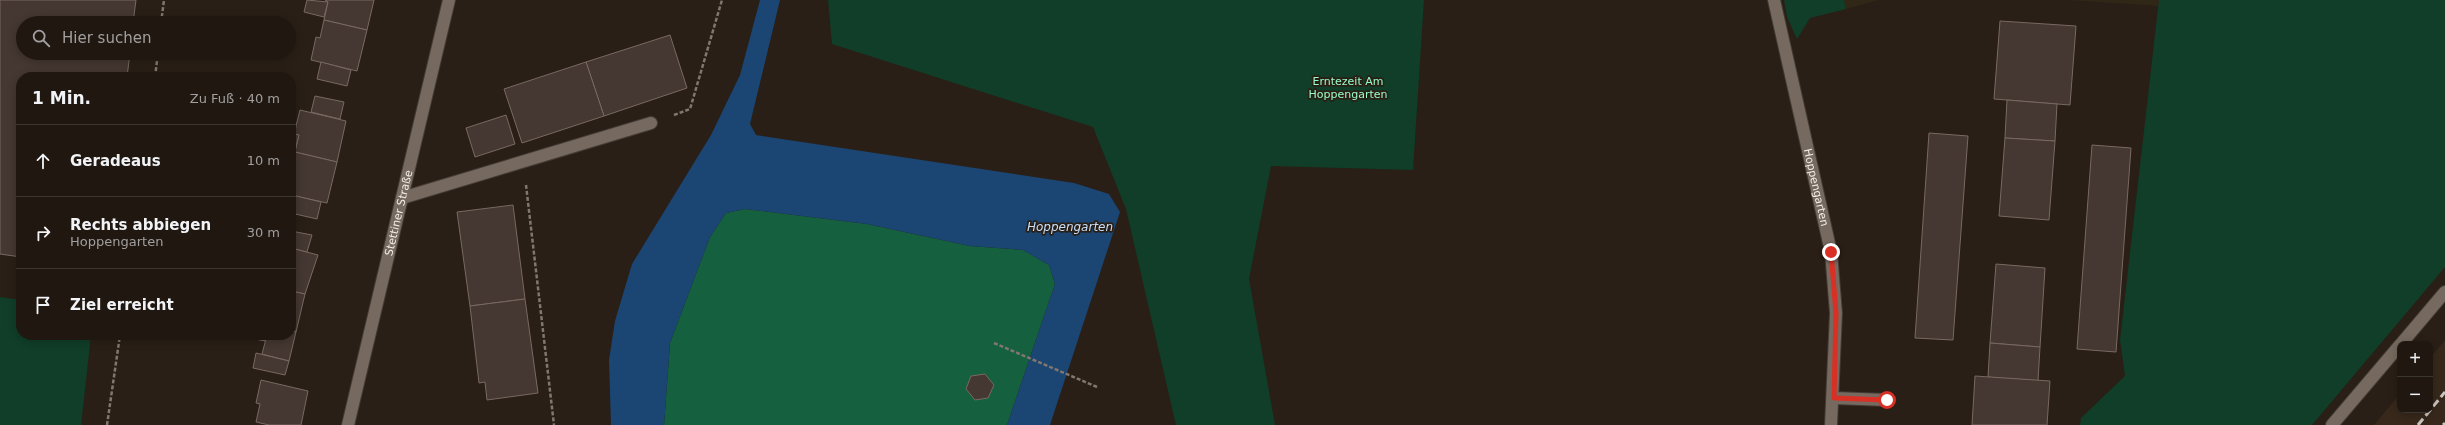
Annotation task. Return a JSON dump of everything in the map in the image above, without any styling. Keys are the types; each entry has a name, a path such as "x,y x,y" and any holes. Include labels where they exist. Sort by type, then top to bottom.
{"street":[{"name":"Stettiner Straße","path":"348,425 449,0"},
{"name":"Hoppengarten","path":"1774,0 1831,252 1836,313 1834,398 1831,425"},
{"path":"402,198 651,123"},
{"path":"2404,341 2445,292"},
{"path":"2332,425 2397,350"},
{"path":"1834,398 1887,400"}],"path":[{"path":"162,16 164,0"},
{"path":"651,123 690,109 722,0"},
{"path":"156,72 157,60"},
{"path":"524,161 554,425"},
{"path":"107,425 119,340"},
{"path":"994,343 1097,386"}],"shaded area":[{"path":"1844,0 1879,0 1846,9"},
{"path":"2069,0 2159,0 2159,6"},
{"path":"2445,340 2445,425 2374,425 2397,398 2397,413 2433,413 2433,354"}],"green space":[{"name":"Erntezeit Am Hoppengarten","path":"828,0 1424,0 1413,170 1271,166 1249,279 1275,425 1176,425 1126,209 1093,127 832,44"},
{"path":"1784,0 1844,0 1846,9 1810,18 1797,39 1787,17"},
{"path":"2159,0 2445,0 2445,267 2312,425 2080,425 2081,418 2125,376 2120,340"},
{"path":"745,209 867,224 970,246 1023,250 1049,265 1055,284 1007,425 664,425 670,343 710,237 726,213"},
{"path":"0,297 16,299 16,340 90,340 81,425 0,425"}],"water":[{"name":"Hoppengarten","path":"760,0 780,0 750,124 756,135 1074,183 1109,194 1120,212 1050,425 1007,425 1055,284 1049,265 1023,250 970,246 867,224 745,209 726,213 710,237 670,343 664,425 611,425 609,360 615,321 632,264 711,135 740,75"}],"building":[{"path":"0,0 136,0 134,16 16,16 16,60 129,60 128,72 16,72 16,256 0,254"},
{"path":"307,0 328,2 324,17 304,12"},
{"path":"325,0 374,0 367,30 324,20 328,2"},
{"path":"324,20 367,30 357,71 311,60 316,37 320,38"},
{"path":"2000,21 2076,26 2070,105 1994,99"},
{"path":"670,35 687,88 604,116 586,62"},
{"path":"321,62 351,70 347,86 317,79"},
{"path":"586,62 604,116 522,143 504,89"},
{"path":"315,96 344,102 340,119 311,112"},
{"path":"2007,100 2057,104 2055,141 2005,138"},
{"path":"300,110 346,121 337,162 296,152 299,135 296,134 296,126"},
{"path":"506,115 515,144 475,157 466,128"},
{"path":"1929,133 1968,136 1953,340 1915,338"},
{"path":"296,134 299,135 296,146"},
{"path":"2005,138 2055,141 2049,220 1999,216"},
{"path":"2092,145 2131,148 2116,352 2077,349"},
{"path":"296,152 337,162 327,203 296,196"},
{"path":"296,196 321,202 317,219 296,214"},
{"path":"513,205 525,299 470,306 457,212"},
{"path":"296,232 312,235 307,252 296,249"},
{"path":"296,249 318,255 305,294 296,292"},
{"path":"1996,264 2045,268 2040,347 1990,343"},
{"path":"296,292 305,294 296,332"},
{"path":"525,299 538,393 487,400 485,382 479,383 470,306"},
{"path":"266,340 294,340 289,361 262,354"},
{"path":"1990,343 2040,347 2038,381 1988,377"},
{"path":"256,353 289,361 285,375 253,368"},
{"path":"985,374 994,385 988,398 975,400 966,389 971,376"},
{"path":"1975,376 2050,381 2047,425 1972,425"},
{"path":"261,380 308,391 301,425 269,425 256,422 260,404 256,403"}],"railway":[{"path":"2418,425 2445,392"}],"route":[{"path":"1831,252 1836,313 1834,398 1887,400"}]}
